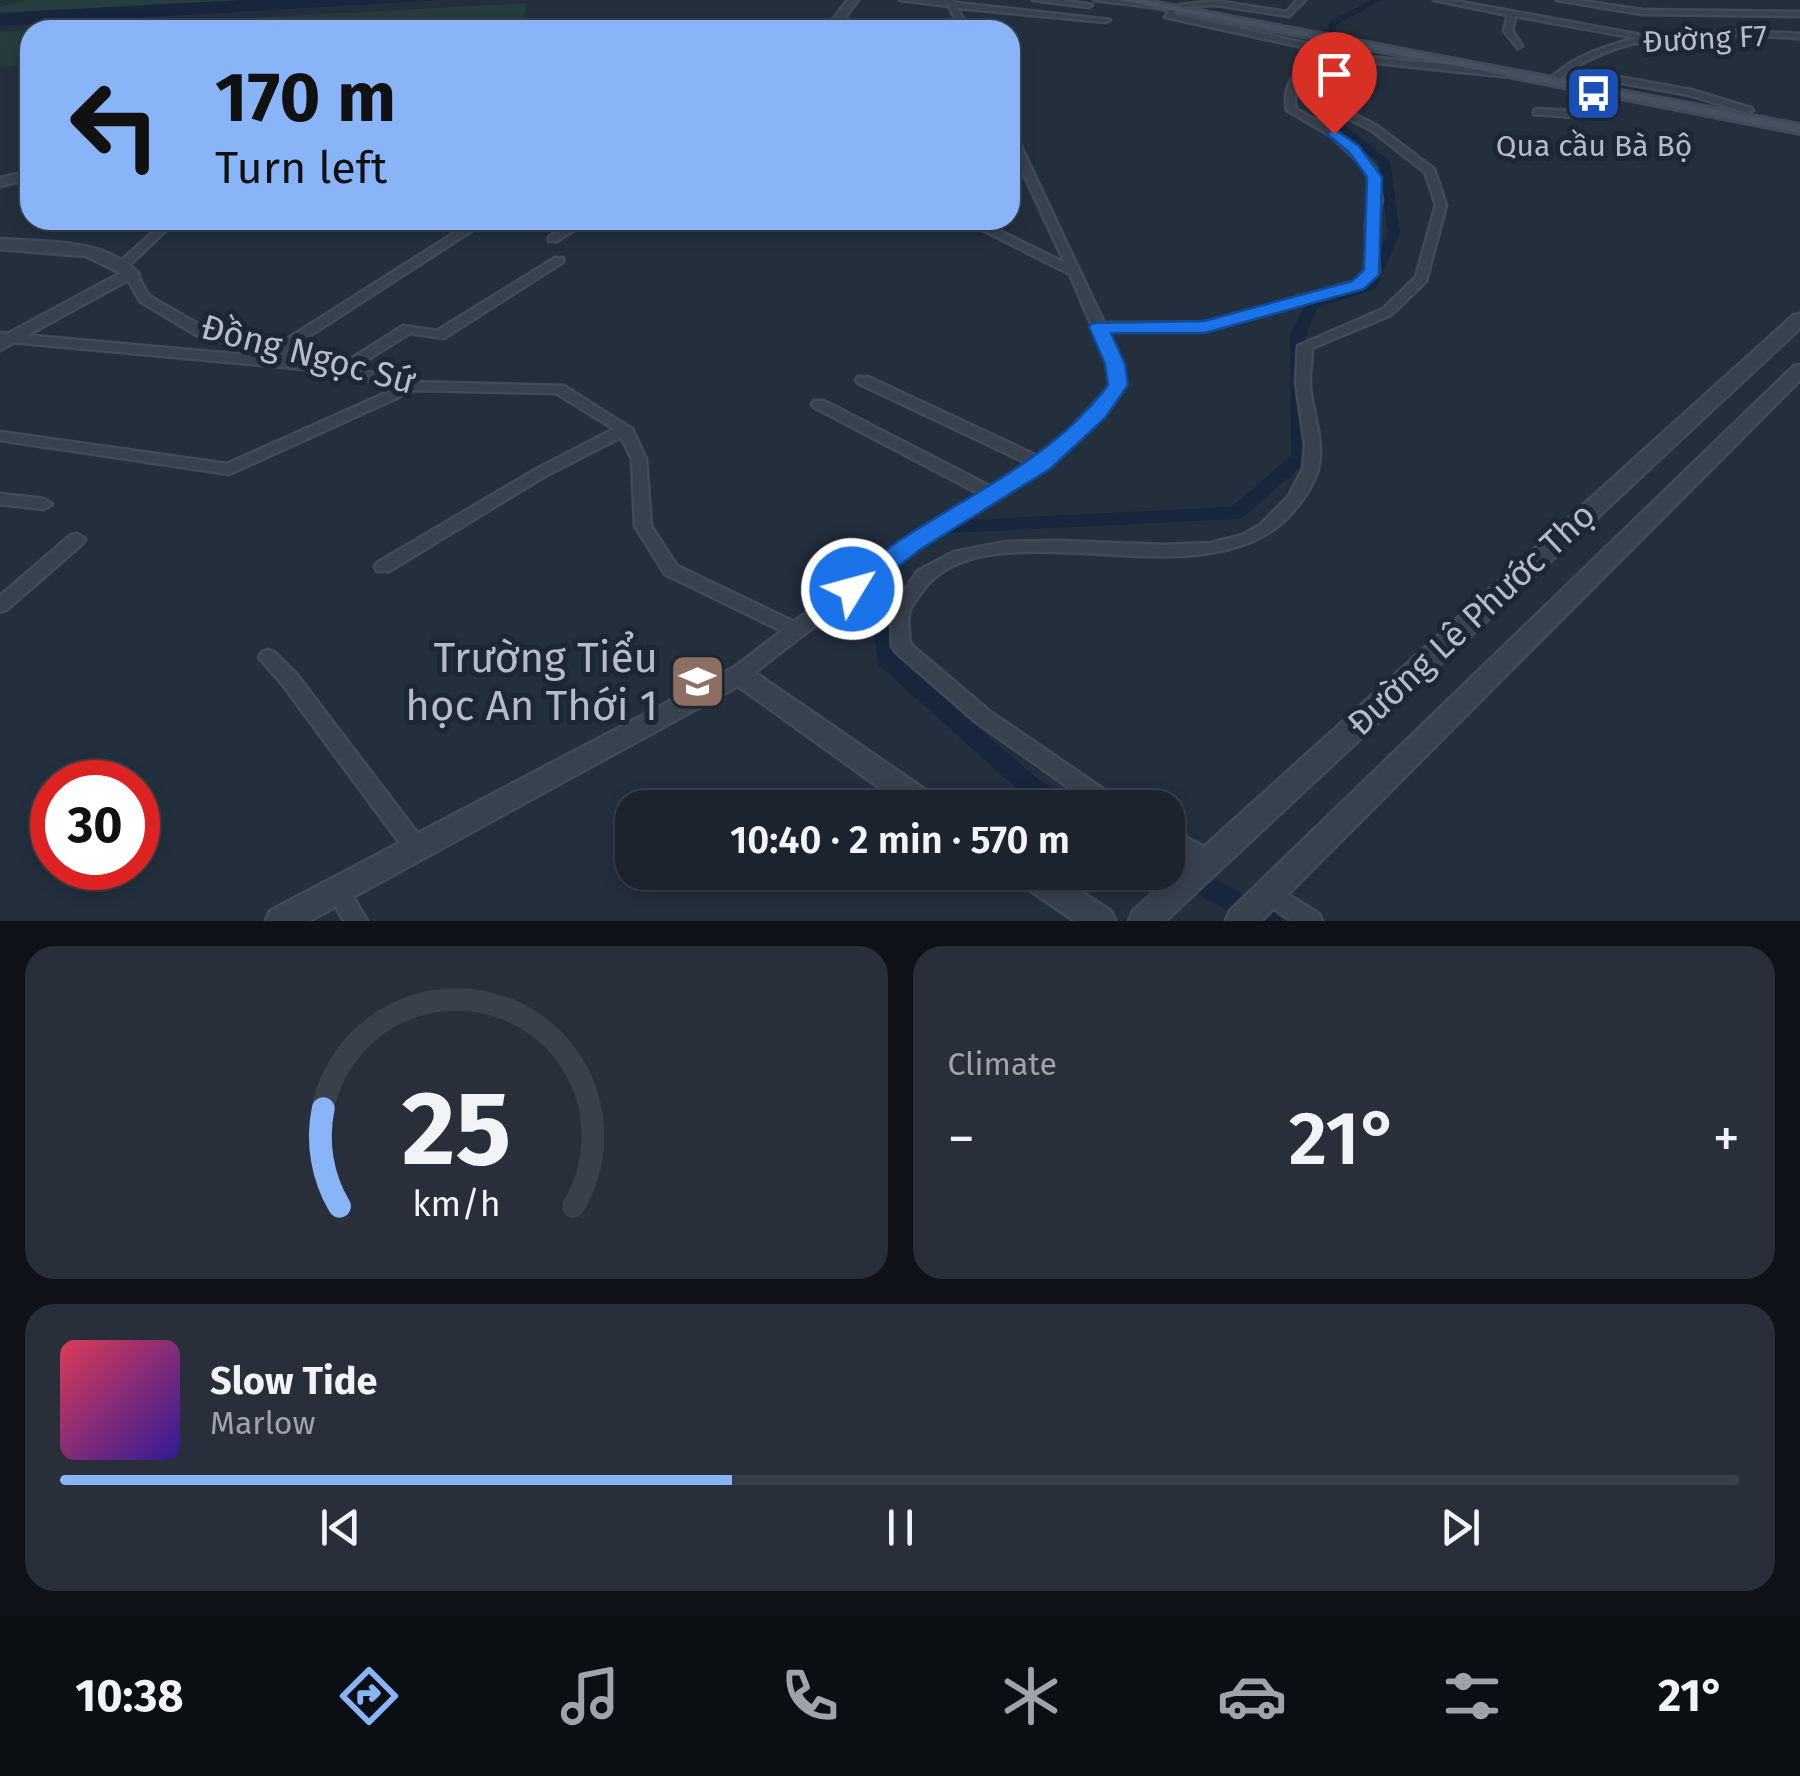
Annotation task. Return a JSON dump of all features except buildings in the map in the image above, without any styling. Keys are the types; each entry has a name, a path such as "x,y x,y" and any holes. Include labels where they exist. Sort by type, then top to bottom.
{"main road":[{"path":"1124,0 1297,29 1800,129"},
{"path":"1391,47 1562,72 1800,120"}],"street":[{"path":"838,20 853,0"},
{"path":"904,0 1106,20"},
{"path":"1037,0 1088,5"},
{"path":"1098,0 1156,3"},
{"path":"1098,327 1205,327 1358,285 1373,272 1371,225 1376,200 1371,168 1334,134 1292,110 1288,96 1296,76 1325,50 1168,15 1179,7 1216,3 1289,14 1301,0"},
{"path":"1438,0 1647,38"},
{"path":"1562,0 1642,12 1800,14"},
{"path":"1716,10 1738,0"},
{"path":"1512,14 1508,31 1518,46"},
{"name":"Đường F7","path":"1562,72 1577,60 1647,38 1752,33 1800,36"},
{"path":"1089,790 982,716 901,646 900,610 919,579 962,554 1050,544 1202,551 1246,540 1278,521 1308,478 1313,442 1303,382 1305,346 1386,312 1422,278 1441,205 1430,171 1374,128 1343,112 1334,100 1340,75 1357,61 1377,59 1479,74 1514,74"},
{"path":"1537,112 1592,120 1568,123"},
{"path":"281,921 739,674 912,544 1042,464 1098,413 1118,385 1115,364 1020,155"},
{"path":"3,340 127,269 163,230"},
{"path":"275,352 467,230"},
{"path":"553,238 567,230"},
{"path":"989,230 1075,272"},
{"path":"0,244 102,255 127,269"},
{"path":"344,370 408,329 438,335 559,260"},
{"name":"Đồng Ngọc Sứ","path":"127,269 144,298 204,334 412,386 558,389 625,429"},
{"name":"Đường Lê Phước Thọ","path":"1144,921 1800,319"},
{"path":"3,340 267,364 323,364"},
{"name":"Đường Lê Phước Thọ","path":"1256,905 1800,370"},
{"path":"863,380 1042,464"},
{"path":"0,436 229,470 412,386"},
{"path":"819,404 993,494"},
{"path":"383,567 540,473 625,429 638,459 644,526 672,570 796,630"},
{"path":"0,499 44,504"},
{"path":"0,606 77,538"},
{"path":"268,658 290,680 416,848"},
{"path":"739,674 904,790"},
{"path":"1185,848 1207,863"},
{"path":"338,890 356,921"},
{"path":"1053,890 1100,921"},
{"path":"1256,905 1311,921"}],"green space":[{"path":"25,0 243,0 0,13 0,7"},
{"path":"527,3 523,20 215,20"},
{"path":"20,31 20,66 0,67 0,32"}],"water":[{"path":"243,0 440,0 102,20 20,20 20,25 0,26 0,13"}],"waterway":[{"path":"932,536 944,527 1236,513 1300,458 1298,335 1312,304 1370,287 1394,233 1384,161 1302,96 1302,75 1332,55 1332,24 1377,0"},
{"path":"886,568 873,578 887,660 1036,790"},
{"path":"1185,874 1269,921"}],"place":[{"name":"Qua cầu Bà Bộ","path":"1594,94"},
{"name":"Trường Tiểu học An Thới 1","path":"697,682"}],"route":[{"path":"852,589 912,544 1042,464 1098,413 1118,385 1115,364 1098,327 1205,327 1358,285 1373,272 1375,177 1354,149 1334,134"}]}
